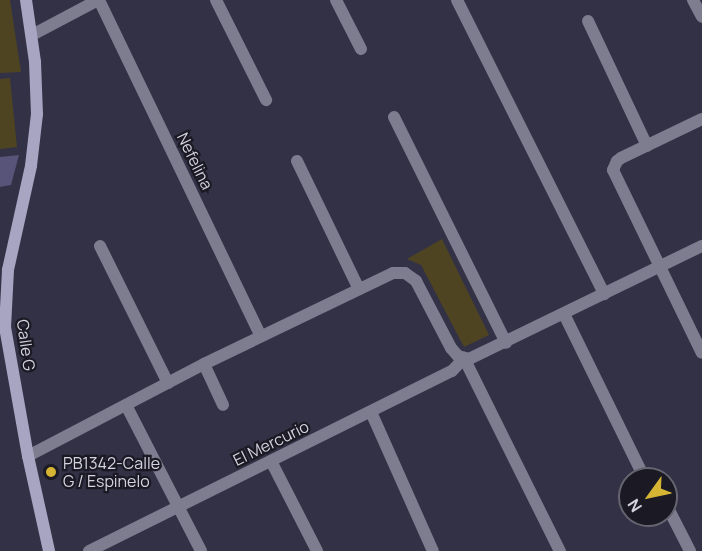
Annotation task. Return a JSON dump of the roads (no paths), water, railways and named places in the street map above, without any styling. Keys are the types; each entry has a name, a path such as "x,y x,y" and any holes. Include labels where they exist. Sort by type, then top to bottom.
{"street":[{"name":"Calle G","path":"26,0 37,89 35,138 8,270 4,308 8,346 28,456 49,551"},
{"path":"32,35 98,0"},
{"name":"Nefelina","path":"98,0 261,336"},
{"path":"216,0 266,100"},
{"path":"336,0 361,49"},
{"path":"457,0 604,294"},
{"path":"693,0 702,17"},
{"path":"588,21 647,146"},
{"path":"394,117 506,343"},
{"path":"702,119 621,158 614,165 614,174 702,354"},
{"path":"297,161 359,289"},
{"path":"100,246 168,383"},
{"name":"El Mercurio","path":"89,551 452,371 464,358 475,358 702,246"},
{"path":"28,456 204,364 393,273 412,276 451,348 464,358 551,537 560,551"},
{"path":"564,314 639,467"},
{"path":"204,364 223,405"},
{"path":"126,405 201,551"},
{"path":"370,412 433,551"},
{"path":"271,461 317,551"},
{"path":"678,527 690,551"}],"place":[{"name":"PB1342-Calle G / Espinelo","path":"51,472"}]}
